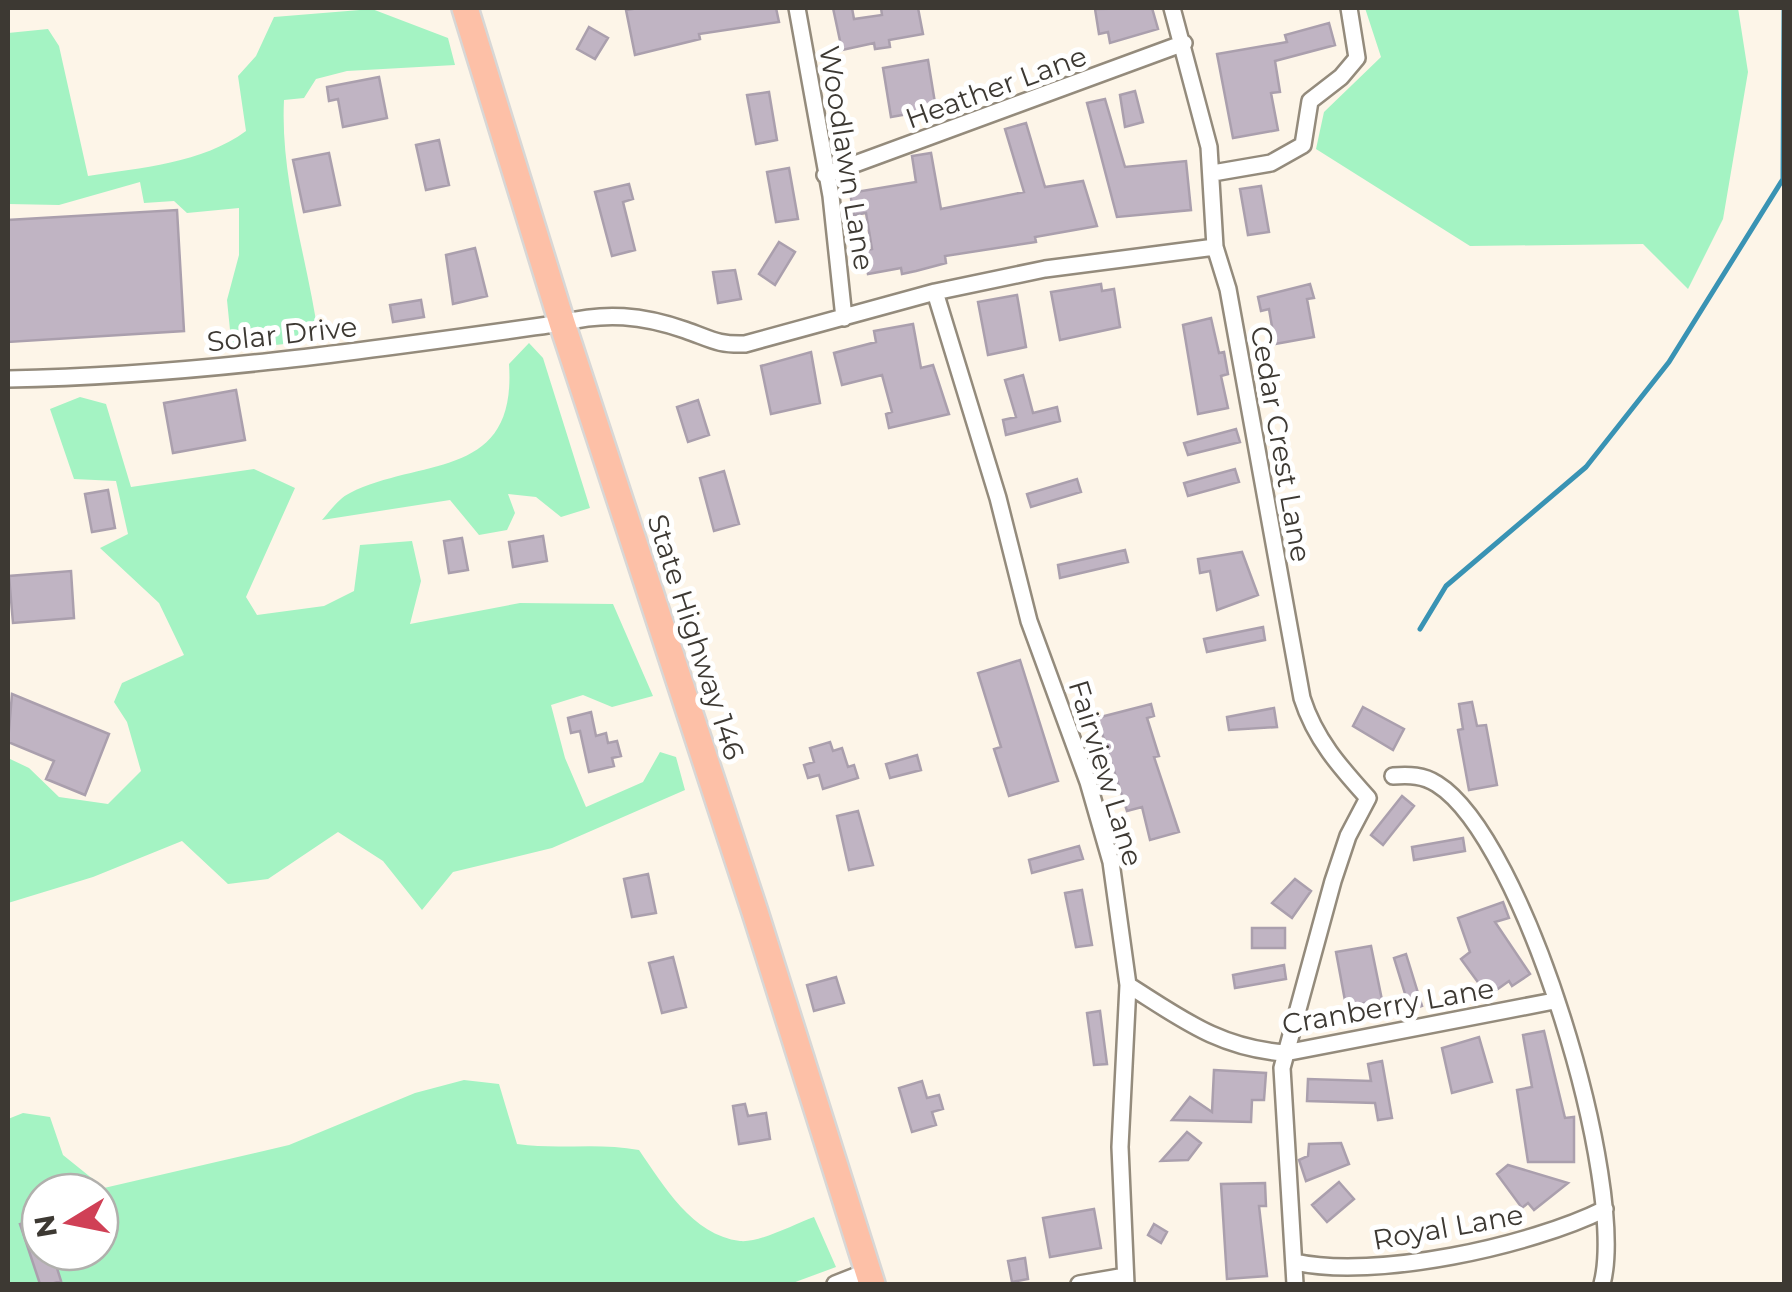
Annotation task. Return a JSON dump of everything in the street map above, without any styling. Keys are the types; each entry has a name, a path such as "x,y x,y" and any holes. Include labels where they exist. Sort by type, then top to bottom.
{"main road":[{"name":"State Highway 146","path":"465,8 562,323 870,1278"}],"street":[{"name":"Woodlawn Lane","path":"797,8 826,175 844,318"},
{"path":"562,323 604,313 650,319 715,344 745,344 936,292 1045,269 1214,246 1213,173 1184,43 1172,8"},
{"path":"1213,173 1271,163 1303,145 1310,101 1341,77 1357,58 1349,8"},
{"name":"Heather Lane","path":"826,175 1184,43"},
{"name":"Cedar Crest Lane","path":"1214,246 1228,289 1302,698 1311,726 1331,757 1368,798 1348,836 1282,1068 1295,1284"},
{"name":"Fairview Lane","path":"936,292 998,498 1029,621 1088,782 1111,862 1128,985 1120,1084 1126,1280"},
{"name":"Solar Drive","path":"8,379 106,378 298,360 562,323"},
{"path":"1393,776 1417,775 1434,782 1487,837 1511,882 1580,1075 1605,1209 1607,1249 1602,1284"},
{"name":"Cranberry Lane","path":"1128,985 1218,1040 1245,1050 1285,1053 1554,1001"},
{"name":"Royal Lane","path":"1294,1262 1352,1270 1498,1246 1564,1230 1605,1209"},
{"path":"835,1284 870,1278"},
{"path":"1079,1284 1126,1280"}],"green space":[{"path":"1365,8 1738,8 1748,72 1723,219 1688,289 1643,244 1470,246 1316,149 1324,112 1381,57"},
{"path":"372,9 448,38 455,65 347,71 316,79 304,98 284,100 290,190 319,340 232,350 227,300 239,255 239,208 187,213 174,201 144,203 140,182 59,205 8,204 8,33 48,29 59,46 88,176 191,157 246,131 238,76 256,56 274,17"},
{"path":"529,343 543,358 590,508 561,517 536,497 508,494 515,513 507,530 479,535 450,500 322,520 350,493 460,459 481,447 498,428 507,402 509,364"},
{"path":"80,397 106,404 131,487 254,469 295,488 246,597 257,615 324,606 354,591 360,545 412,541 421,581 410,624 520,603 613,604 653,696 612,707 583,695 551,705 565,758 586,807 643,782 660,752 676,757 685,790 552,848 453,872 422,910 383,861 338,832 268,879 228,884 182,841 93,877 8,903 8,758 29,768 59,797 108,804 141,771 127,722 114,702 122,683 184,655 159,603 100,548 128,534 116,481 74,479 50,409"},
{"path":"464,1080 499,1084 517,1144 639,1150 681,1207 723,1237 757,1239 814,1217 836,1267 790,1284 8,1284 8,1119 23,1113 50,1117 63,1155 84,1172 20,1172 20,1272 120,1272 120,1184 289,1145 415,1093"}],"building":[{"path":"776,8 779,22 699,34 700,39 635,55 626,10"},
{"path":"833,8 852,8 854,19 882,15 881,8 918,8 923,34 889,40 890,47 875,49 874,43 842,50"},
{"path":"1152,8 1158,29 1110,43 1108,32 1099,34 1095,9"},
{"path":"1329,23 1335,45 1275,61 1280,92 1271,93 1278,130 1233,138 1217,54 1287,42 1285,35"},
{"path":"589,27 608,38 595,59 577,49"},
{"path":"928,60 936,109 891,117 883,68"},
{"path":"379,77 387,118 343,127 338,99 329,101 327,87"},
{"path":"1135,91 1143,122 1125,127 1120,95"},
{"path":"769,92 777,140 756,144 747,95"},
{"path":"1105,99 1125,167 1186,161 1191,210 1117,217 1087,103"},
{"path":"1026,123 1045,187 1083,181 1097,226 1035,237 1036,242 945,256 946,263 902,274 901,268 868,274 864,251 872,249 866,213 854,215 850,193 916,182 912,156 931,153 941,209 1024,192 1005,129"},
{"path":"439,140 449,185 426,190 416,145"},
{"path":"329,153 340,205 304,212 293,160"},
{"path":"789,168 798,219 776,222 767,172"},
{"path":"629,184 633,199 623,202 635,250 612,256 595,192"},
{"path":"1261,186 1269,232 1248,235 1240,189"},
{"path":"177,210 184,331 8,342 8,220"},
{"path":"779,242 795,252 775,285 759,274"},
{"path":"475,248 487,296 453,304 446,255"},
{"path":"735,270 741,299 718,303 713,272"},
{"path":"1101,284 1102,291 1114,289 1120,327 1060,340 1051,292"},
{"path":"1310,284 1314,298 1307,299 1314,337 1275,344 1269,309 1261,311 1258,297"},
{"path":"1017,295 1026,347 988,355 978,302"},
{"path":"421,300 424,317 393,322 390,305"},
{"path":"1211,318 1219,353 1224,352 1228,374 1221,376 1228,408 1198,414 1183,325"},
{"path":"913,324 921,368 933,365 949,414 889,428 886,414 892,412 882,375 842,385 834,353 876,342 874,331"},
{"path":"811,352 820,403 771,414 761,366"},
{"path":"1023,375 1033,413 1057,407 1060,421 1006,435 1003,420 1016,417 1005,380"},
{"path":"236,390 245,440 173,453 164,403"},
{"path":"698,400 709,435 688,442 677,407"},
{"path":"1236,429 1240,442 1188,455 1184,443"},
{"path":"1235,469 1239,482 1188,496 1184,483"},
{"path":"724,471 739,524 714,531 700,478"},
{"path":"1077,479 1081,492 1031,507 1027,494"},
{"path":"108,490 115,528 92,532 85,494"},
{"path":"543,536 547,561 513,567 509,542"},
{"path":"462,538 468,570 449,573 444,541"},
{"path":"1125,550 1128,562 1060,578 1058,565"},
{"path":"1242,552 1258,595 1217,610 1210,571 1200,573 1198,559"},
{"path":"71,571 74,618 13,623 9,576"},
{"path":"1263,627 1265,640 1207,652 1204,639"},
{"path":"1020,660 1058,781 1009,796 994,749 1001,747 978,673"},
{"path":"12,694 109,734 85,795 46,779 54,761 8,742"},
{"path":"1472,702 1477,726 1486,725 1497,785 1469,790 1458,730 1463,729 1459,704"},
{"path":"1151,704 1154,716 1147,718 1159,756 1154,757 1179,832 1150,840 1142,807 1127,811 1097,718"},
{"path":"1363,707 1404,729 1393,750 1353,726"},
{"path":"1274,708 1277,727 1229,730 1227,717"},
{"path":"591,712 596,736 606,733 608,743 617,741 621,756 612,758 614,766 589,772 580,731 571,733 568,718"},
{"path":"830,742 833,751 842,748 848,767 854,765 858,778 823,789 819,775 808,778 804,765 814,762 810,748"},
{"path":"917,755 921,770 890,778 886,764"},
{"path":"1402,796 1414,806 1383,845 1371,835"},
{"path":"858,811 873,865 849,870 837,816"},
{"path":"1463,838 1465,851 1414,860 1412,847"},
{"path":"1079,846 1083,859 1032,873 1029,860"},
{"path":"648,874 656,913 632,917 624,879"},
{"path":"1295,879 1311,891 1292,918 1272,903"},
{"path":"1082,890 1092,945 1076,947 1065,893"},
{"path":"1503,902 1509,918 1495,922 1530,974 1512,986 1509,981 1488,996 1461,959 1470,952 1458,918"},
{"path":"1252,928 1285,928 1285,948 1252,948"},
{"path":"1371,946 1382,1000 1346,1006 1336,952"},
{"path":"1406,954 1422,1006 1410,1010 1394,958"},
{"path":"673,957 686,1007 662,1013 649,963"},
{"path":"1284,965 1286,979 1235,988 1233,975"},
{"path":"836,977 844,1003 814,1011 807,985"},
{"path":"1100,1011 1107,1064 1094,1065 1087,1013"},
{"path":"1544,1031 1565,1118 1574,1117 1574,1162 1528,1162 1517,1090 1532,1087 1523,1035"},
{"path":"1479,1037 1492,1082 1452,1093 1442,1048"},
{"path":"1382,1061 1392,1118 1378,1120 1375,1103 1307,1101 1308,1079 1371,1081 1368,1064"},
{"path":"1214,1070 1266,1073 1264,1100 1252,1100 1251,1122 1172,1120 1190,1097 1212,1112"},
{"path":"922,1081 927,1098 939,1095 943,1109 932,1112 936,1125 912,1132 899,1088"},
{"path":"745,1104 748,1116 766,1113 770,1139 739,1144 733,1106"},
{"path":"1187,1132 1201,1143 1188,1160 1161,1161"},
{"path":"1341,1143 1349,1164 1306,1181 1299,1160 1308,1156 1309,1144"},
{"path":"1508,1165 1568,1183 1534,1210 1528,1203 1522,1208 1497,1174"},
{"path":"1339,1182 1354,1199 1327,1222 1312,1205"},
{"path":"1265,1183 1266,1206 1259,1206 1267,1276 1227,1279 1221,1184"},
{"path":"1094,1209 1101,1248 1050,1257 1043,1218"},
{"path":"1154,1224 1167,1232 1161,1243 1148,1235"},
{"path":"1025,1258 1028,1279 1012,1282 1008,1261"},
{"path":"36,1272 58,1272 61,1281 40,1284"}],"waterway":[{"path":"1420,629 1446,586 1586,467 1669,362 1783,179 1784,8"}]}
